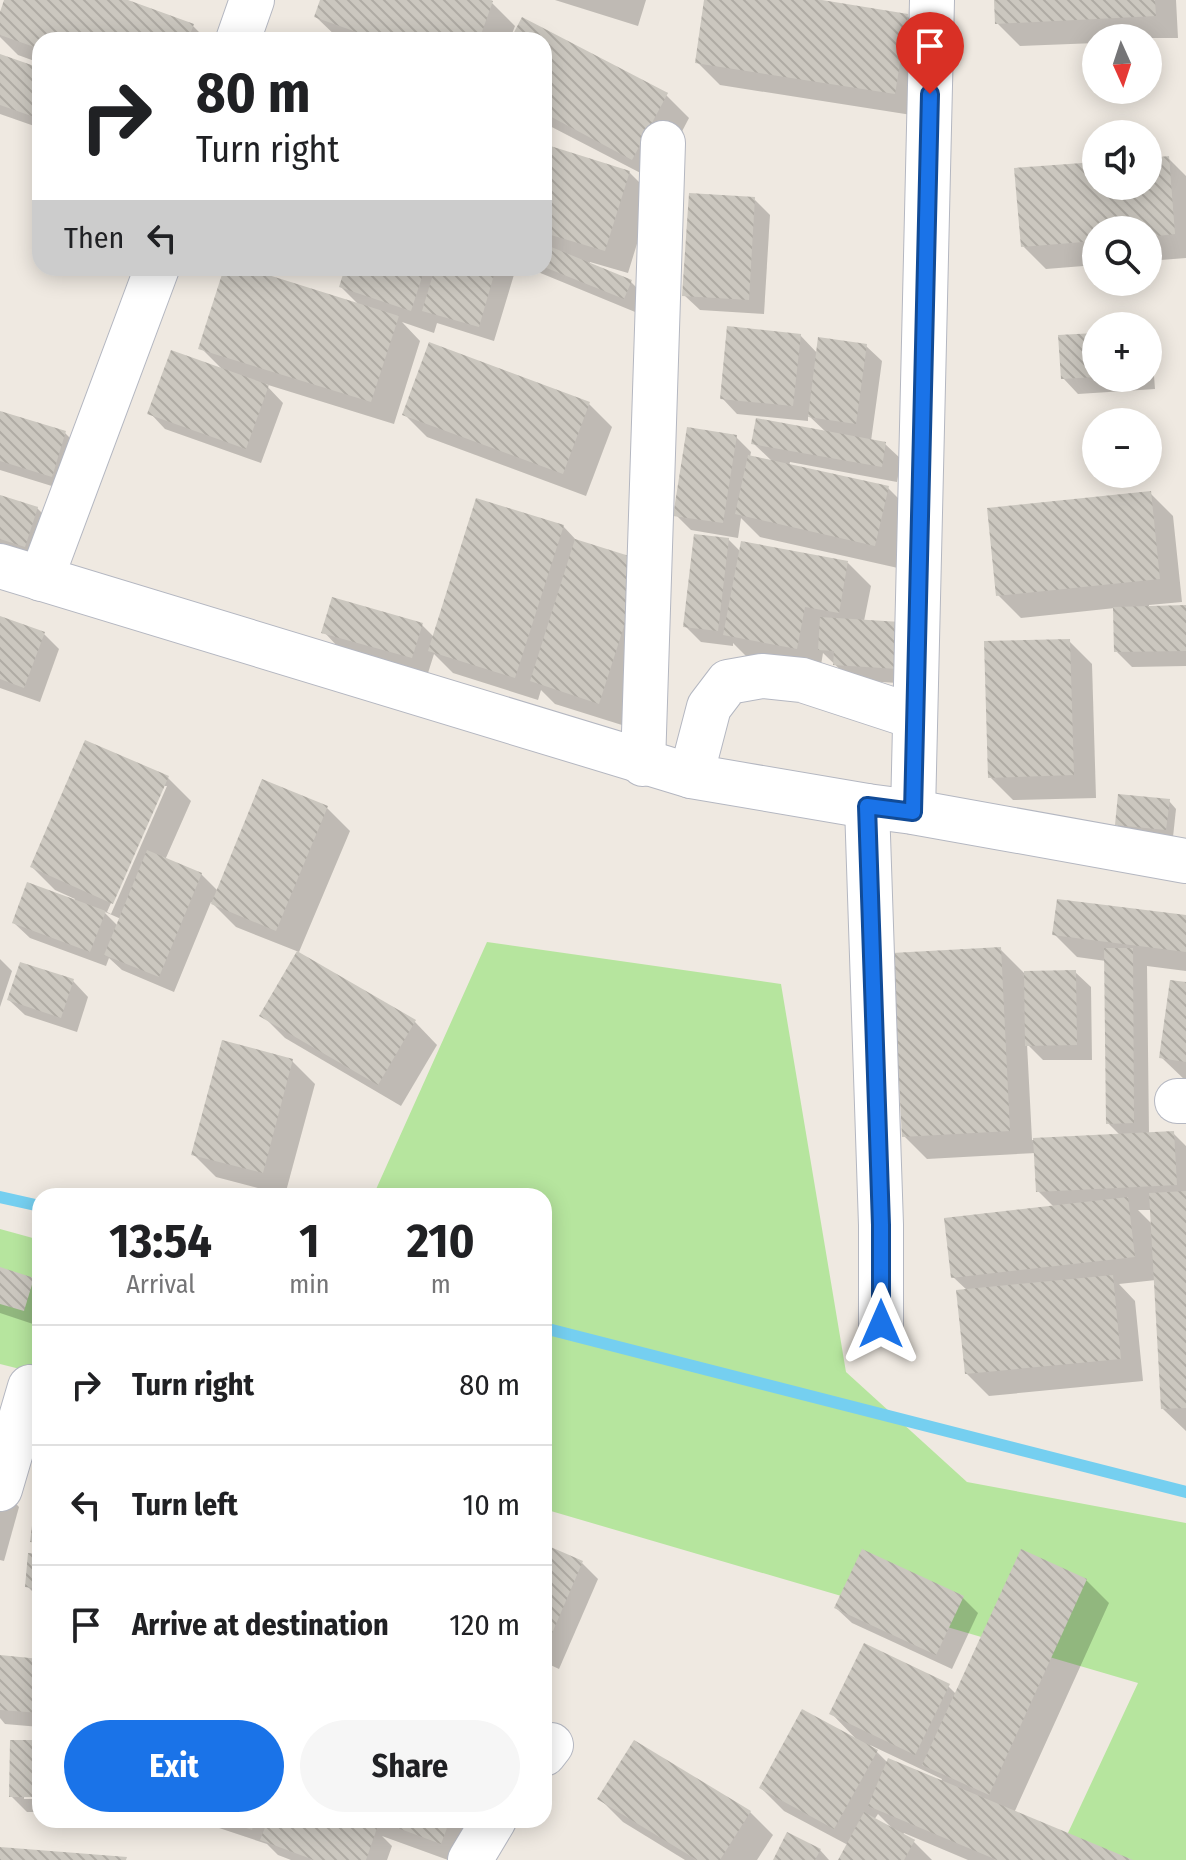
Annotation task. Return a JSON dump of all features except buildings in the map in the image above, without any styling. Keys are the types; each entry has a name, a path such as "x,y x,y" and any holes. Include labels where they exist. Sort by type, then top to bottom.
{"street":[{"path":"241,32 252,0"},
{"path":"913,812 932,0"},
{"path":"643,764 663,143"},
{"path":"41,579 154,276"},
{"path":"0,566 643,764 691,776 1186,861"},
{"path":"691,776 709,707 728,682 762,676 802,680 915,717"},
{"path":"867,806 881,1210 881,1324"},
{"path":"0,1489 30,1387"},
{"path":"470,1860 489,1828"}],"green space":[{"path":"487,942 781,984 846,1372 967,1482 1186,1523 1186,1860 1079,1860 1060,1850 1138,1683 552,1511 552,1188 377,1188"},
{"path":"0,1229 32,1238 32,1372 0,1364"}],"waterway":[{"path":"0,1197 32,1204"},
{"path":"552,1330 1186,1492"}],"route":[{"path":"881,1324 881,1225 867,806 913,812 930,94"}]}
